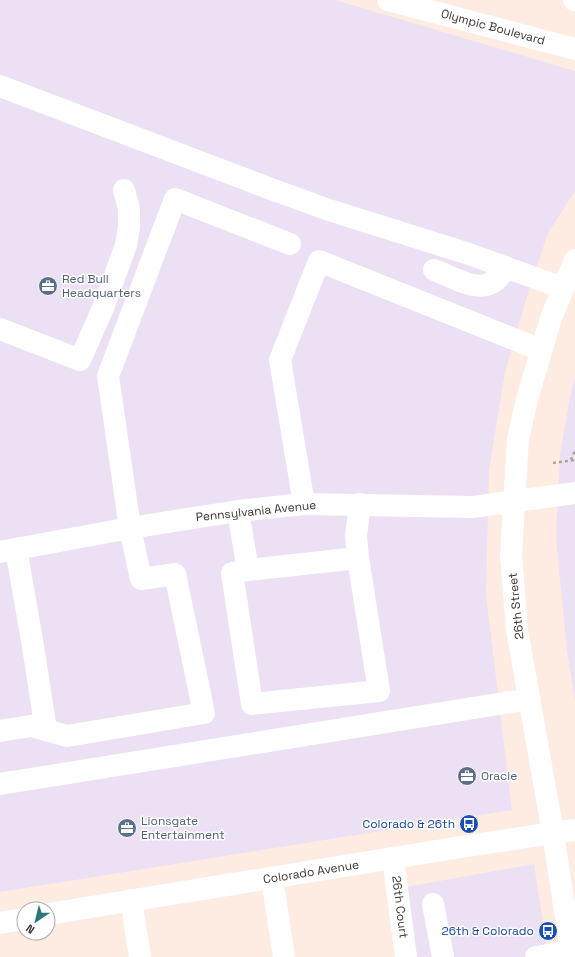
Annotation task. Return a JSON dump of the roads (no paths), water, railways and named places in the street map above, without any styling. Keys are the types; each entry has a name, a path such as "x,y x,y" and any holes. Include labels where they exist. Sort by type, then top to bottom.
{"street":[{"name":"Olympic Boulevard","path":"388,0 575,49"},
{"path":"0,86 329,210 469,254 563,288"},
{"path":"0,329 80,360 103,308 126,245 129,228 129,209 124,190"},
{"path":"0,731 31,726 67,736 204,713 175,574 140,579 130,528 108,376 175,200 290,244"},
{"name":"26th Street","path":"571,954 553,833 517,630 511,555 518,439 527,399 551,318 575,260"},
{"path":"304,504 280,360 319,261 541,350"},
{"path":"434,270 477,287 486,286 493,283 501,276 506,268"},
{"name":"Pennsylvania Avenue","path":"8,551 130,528 238,511 304,504 473,507 575,493"},
{"path":"358,558 232,573 252,704 379,691 358,558 356,536 360,504"},
{"path":"238,511 248,570"},
{"path":"8,551 32,640 46,730"},
{"path":"0,784 530,699"},
{"name":"Colorado Avenue","path":"56,913 575,830"},
{"name":"26th Court","path":"393,858 406,957"},
{"path":"272,878 284,957"},
{"path":"131,900 140,957"},
{"path":"433,904 443,957"},
{"path":"0,923 16,920"},
{"path":"536,957 571,954"}],"place":[{"name":"Red Bull Headquarters","path":"48,286"},
{"name":"Oracle","path":"467,776"},
{"name":"Colorado & 26th","path":"469,824"},
{"name":"Lionsgate Entertainment","path":"127,828"},
{"name":"26th & Colorado","path":"548,931"}]}
